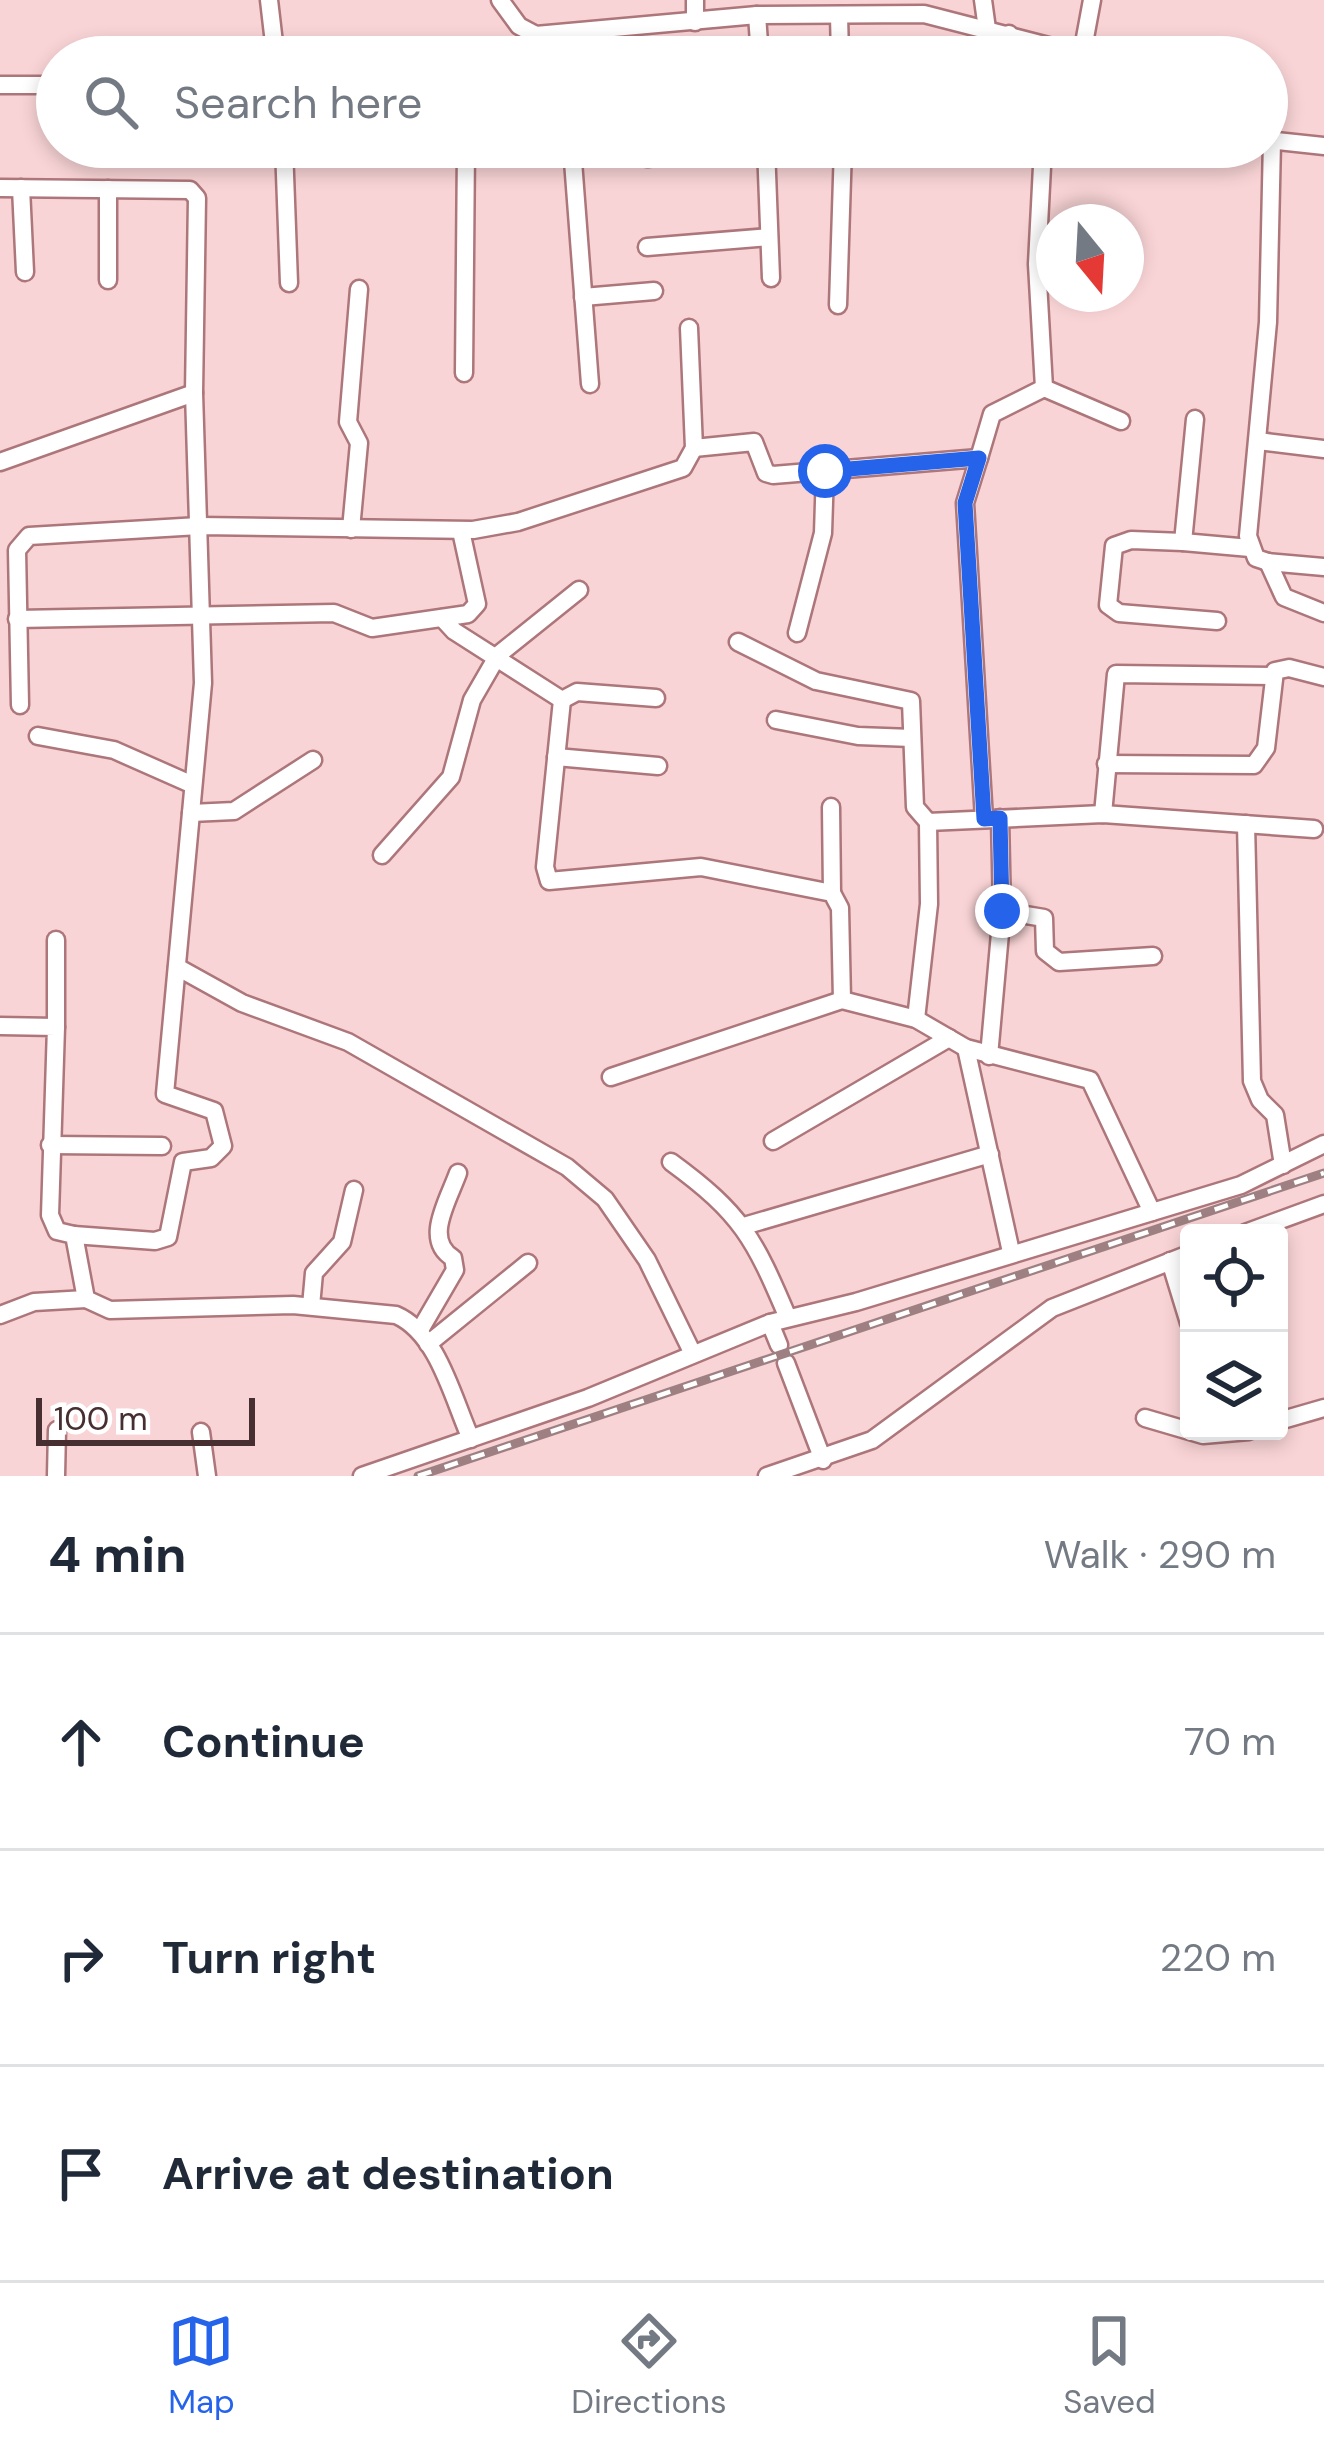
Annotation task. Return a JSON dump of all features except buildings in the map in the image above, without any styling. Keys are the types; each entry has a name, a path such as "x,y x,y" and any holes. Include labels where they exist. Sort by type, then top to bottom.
{"street":[{"path":"268,0 273,36"},
{"path":"500,0 519,26 536,35 796,8 839,15 865,7 924,14 1017,36"},
{"path":"695,0 695,22"},
{"path":"983,0 987,28"},
{"path":"1088,36 1092,0"},
{"path":"758,15 759,36"},
{"path":"839,15 840,36"},
{"path":"0,85 36,85"},
{"path":"1288,142 1324,146"},
{"path":"285,168 289,284"},
{"path":"464,373 466,168"},
{"path":"574,168 590,384"},
{"path":"767,168 771,278"},
{"path":"838,305 842,168"},
{"path":"1041,168 1037,264 1044,388"},
{"path":"1250,548 1268,322 1268,168"},
{"path":"0,188 195,193 194,392 202,710 165,1094 214,1111 222,1152 183,1162 168,1238 74,1235 52,1225 50,1145 58,1071 56,940"},
{"path":"21,188 25,272"},
{"path":"108,189 108,280"},
{"path":"647,247 769,237"},
{"path":"351,529 358,443 347,422 358,289"},
{"path":"583,297 654,291"},
{"path":"20,705 17,550 29,536 199,526 461,531 518,522 683,467 694,448 689,328"},
{"path":"989,1055 1002,911 965,503 992,414 1044,388 1121,421"},
{"path":"0,462 194,392"},
{"path":"1184,542 1195,418"},
{"path":"1258,441 1324,449"},
{"path":"694,448 754,442 766,473 979,458"},
{"path":"797,633 823,533 825,471"},
{"path":"17,620 334,613 372,628 442,618 476,610 461,531"},
{"path":"1217,621 1120,613 1108,605 1114,546 1131,540 1250,548 1268,562 1284,597 1324,613"},
{"path":"1268,562 1324,567"},
{"path":"382,855 451,777 472,700 498,655 578,590"},
{"path":"442,618 454,631 562,700"},
{"path":"738,642 828,685 905,696 912,705 915,807 928,822 929,904 916,1019"},
{"path":"1103,814 1116,674 1272,676 1289,668 1324,677"},
{"path":"1106,764 1254,765 1266,748 1272,676"},
{"path":"562,700 577,692 656,698"},
{"path":"562,700 545,867 549,880 701,867 832,892"},
{"path":"776,720 858,736 912,738"},
{"path":"38,736 114,750 193,785"},
{"path":"556,757 658,766"},
{"path":"190,813 234,811 313,760"},
{"path":"831,807 832,892 840,908 842,1000"},
{"path":"928,822 1103,814 1314,829"},
{"path":"1246,824 1252,1081 1260,1100 1275,1115 1283,1166"},
{"path":"1002,911 1044,918 1045,951 1059,962 1153,956"},
{"path":"177,967 242,1003 348,1042 568,1167 605,1199 647,1260 693,1354"},
{"path":"611,1077 842,1000 916,1019 966,1048 1090,1080 1152,1212"},
{"path":"0,1026 56,1027"},
{"path":"773,1141 949,1038"},
{"path":"966,1048 1011,1252"},
{"path":"362,1476 779,1320 856,1302 1152,1212 1283,1166 1324,1144"},
{"path":"50,1145 162,1146"},
{"path":"744,1226 990,1154"},
{"path":"671,1162 722,1199 744,1226 779,1320 779,1345"},
{"path":"424,1337 455,1270 454,1258 441,1250 436,1238 458,1173"},
{"path":"310,1306 314,1273 343,1242 354,1190"},
{"path":"1270,1224 1324,1204"},
{"path":"74,1235 86,1299"},
{"path":"767,1476 823,1460 907,1419 1052,1308 1180,1257"},
{"path":"1170,1261 1180,1294"},
{"path":"424,1337 527,1263"},
{"path":"0,1315 34,1302 86,1299 110,1310 310,1306 396,1315 424,1337 471,1439"},
{"path":"786,1363 823,1460"},
{"path":"1288,1418 1324,1408"},
{"path":"1145,1418 1180,1425"},
{"path":"56,1476 57,1430"},
{"path":"201,1432 207,1476"}],"railway":[{"path":"418,1476 1324,1173"}],"route":[{"path":"825,471 979,458 965,490 965,503 984,819 1000,818 1002,911"}]}
